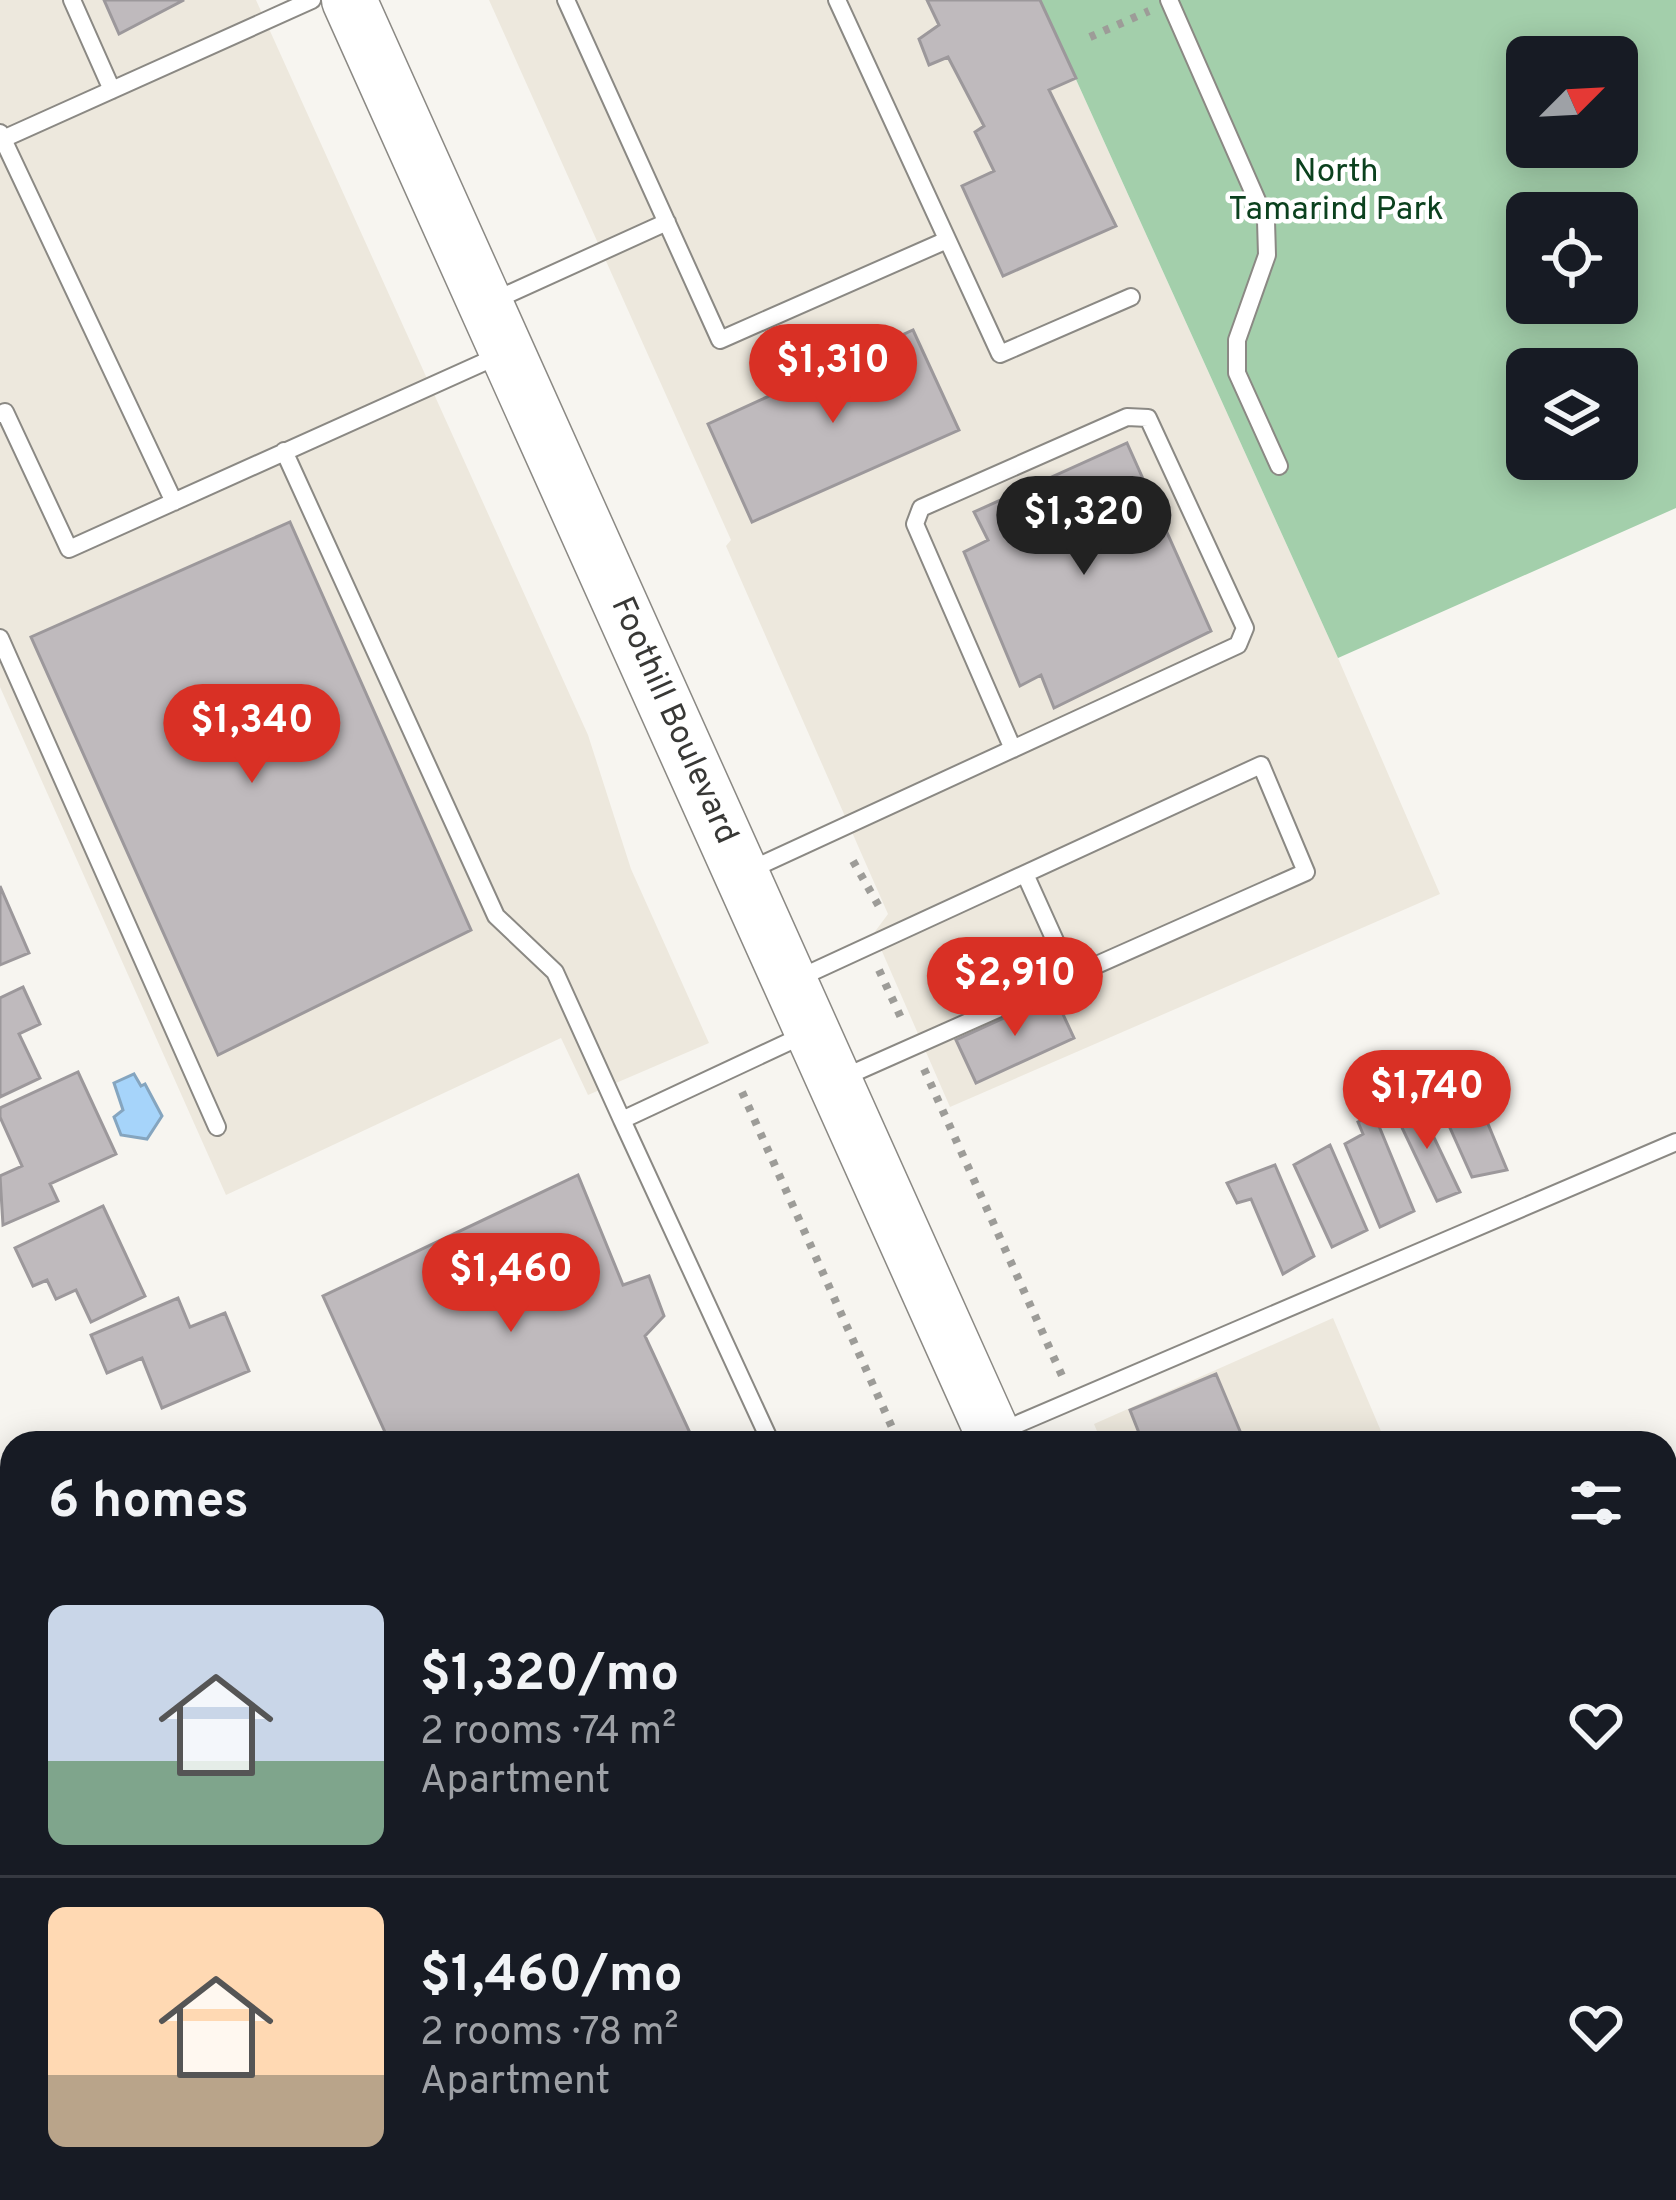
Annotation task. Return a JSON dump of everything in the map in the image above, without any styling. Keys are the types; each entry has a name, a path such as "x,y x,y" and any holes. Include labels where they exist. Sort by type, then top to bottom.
{"main road":[{"name":"Foothill Boulevard","path":"349,0 991,1431"}],"lane":[{"path":"72,0 112,90"},
{"path":"174,502 2,136 312,0"},
{"path":"566,0 720,340 947,240"},
{"path":"837,0 1000,354 1130,297"},
{"path":"1170,1 1266,221 1268,255 1237,340 1237,373 1280,466"},
{"path":"0,414 5,412 69,549 284,451 667,222"},
{"path":"742,874 1013,749 1238,645 1245,628 1148,418 1126,417 921,508 915,524 1013,749"},
{"path":"284,451 496,916 555,972 765,1431"},
{"path":"0,638 217,1126"},
{"path":"790,982 1262,764 1306,872 835,1081"},
{"path":"1025,874 1070,976"},
{"path":"622,1120 812,1030"},
{"path":"1011,1431 1676,1142"}],"path":[{"path":"1090,37 1170,1"},
{"path":"853,860 882,912 865,936 869,946 1074,1400"},
{"path":"732,1068 894,1431"}],"shaded area":[{"path":"0,0 256,0 588,735 631,869 709,1043 588,1095 561,1038 226,1195 0,687"},
{"path":"489,0 1040,0 1440,894 950,1107 874,933 888,914 726,546 731,540"},
{"path":"1333,1318 1381,1431 1097,1431 1094,1424"}],"green space":[{"name":"North Tamarind Park","path":"1040,0 1676,0 1676,508 1338,658"}],"water":[{"path":"134,1074 141,1086 145,1084 162,1116 147,1139 121,1135 114,1117 123,1110 114,1083"}],"building":[{"path":"104,0 184,0 119,34"},
{"path":"927,0 1040,0 1076,78 1049,90 1116,226 1003,276 962,186 994,171 975,132 984,126 948,57 929,65 919,39 939,25"},
{"path":"913,330 959,430 752,522 708,424"},
{"path":"1127,443 1211,631 1054,708 1041,675 1020,686 964,552 988,540 974,512"},
{"path":"290,522 471,930 218,1055 31,637"},
{"path":"0,886 29,953 0,965"},
{"path":"23,987 40,1024 19,1034 40,1078 0,1097 0,998"},
{"path":"1054,995 1074,1038 976,1083 956,1040"},
{"path":"78,1072 116,1154 50,1184 58,1201 3,1225 0,1176 22,1166 0,1108"},
{"path":"1469,1078 1507,1170 1472,1177 1442,1110 1460,1102 1451,1084"},
{"path":"1417,1102 1460,1192 1437,1201 1395,1113"},
{"path":"1374,1114 1414,1211 1380,1227 1345,1144 1363,1134 1358,1122"},
{"path":"1330,1145 1367,1230 1332,1247 1294,1165"},
{"path":"1275,1165 1314,1256 1283,1274 1251,1199 1237,1203 1227,1183"},
{"path":"578,1175 623,1285 649,1276 664,1316 645,1336 689,1431 385,1431 323,1296"},
{"path":"103,1206 145,1296 91,1322 76,1290 56,1299 47,1280 33,1286 15,1248"},
{"path":"178,1298 190,1327 225,1313 249,1371 162,1408 142,1358 107,1373 91,1335"},
{"path":"1216,1374 1240,1431 1138,1431 1130,1410"}]}
